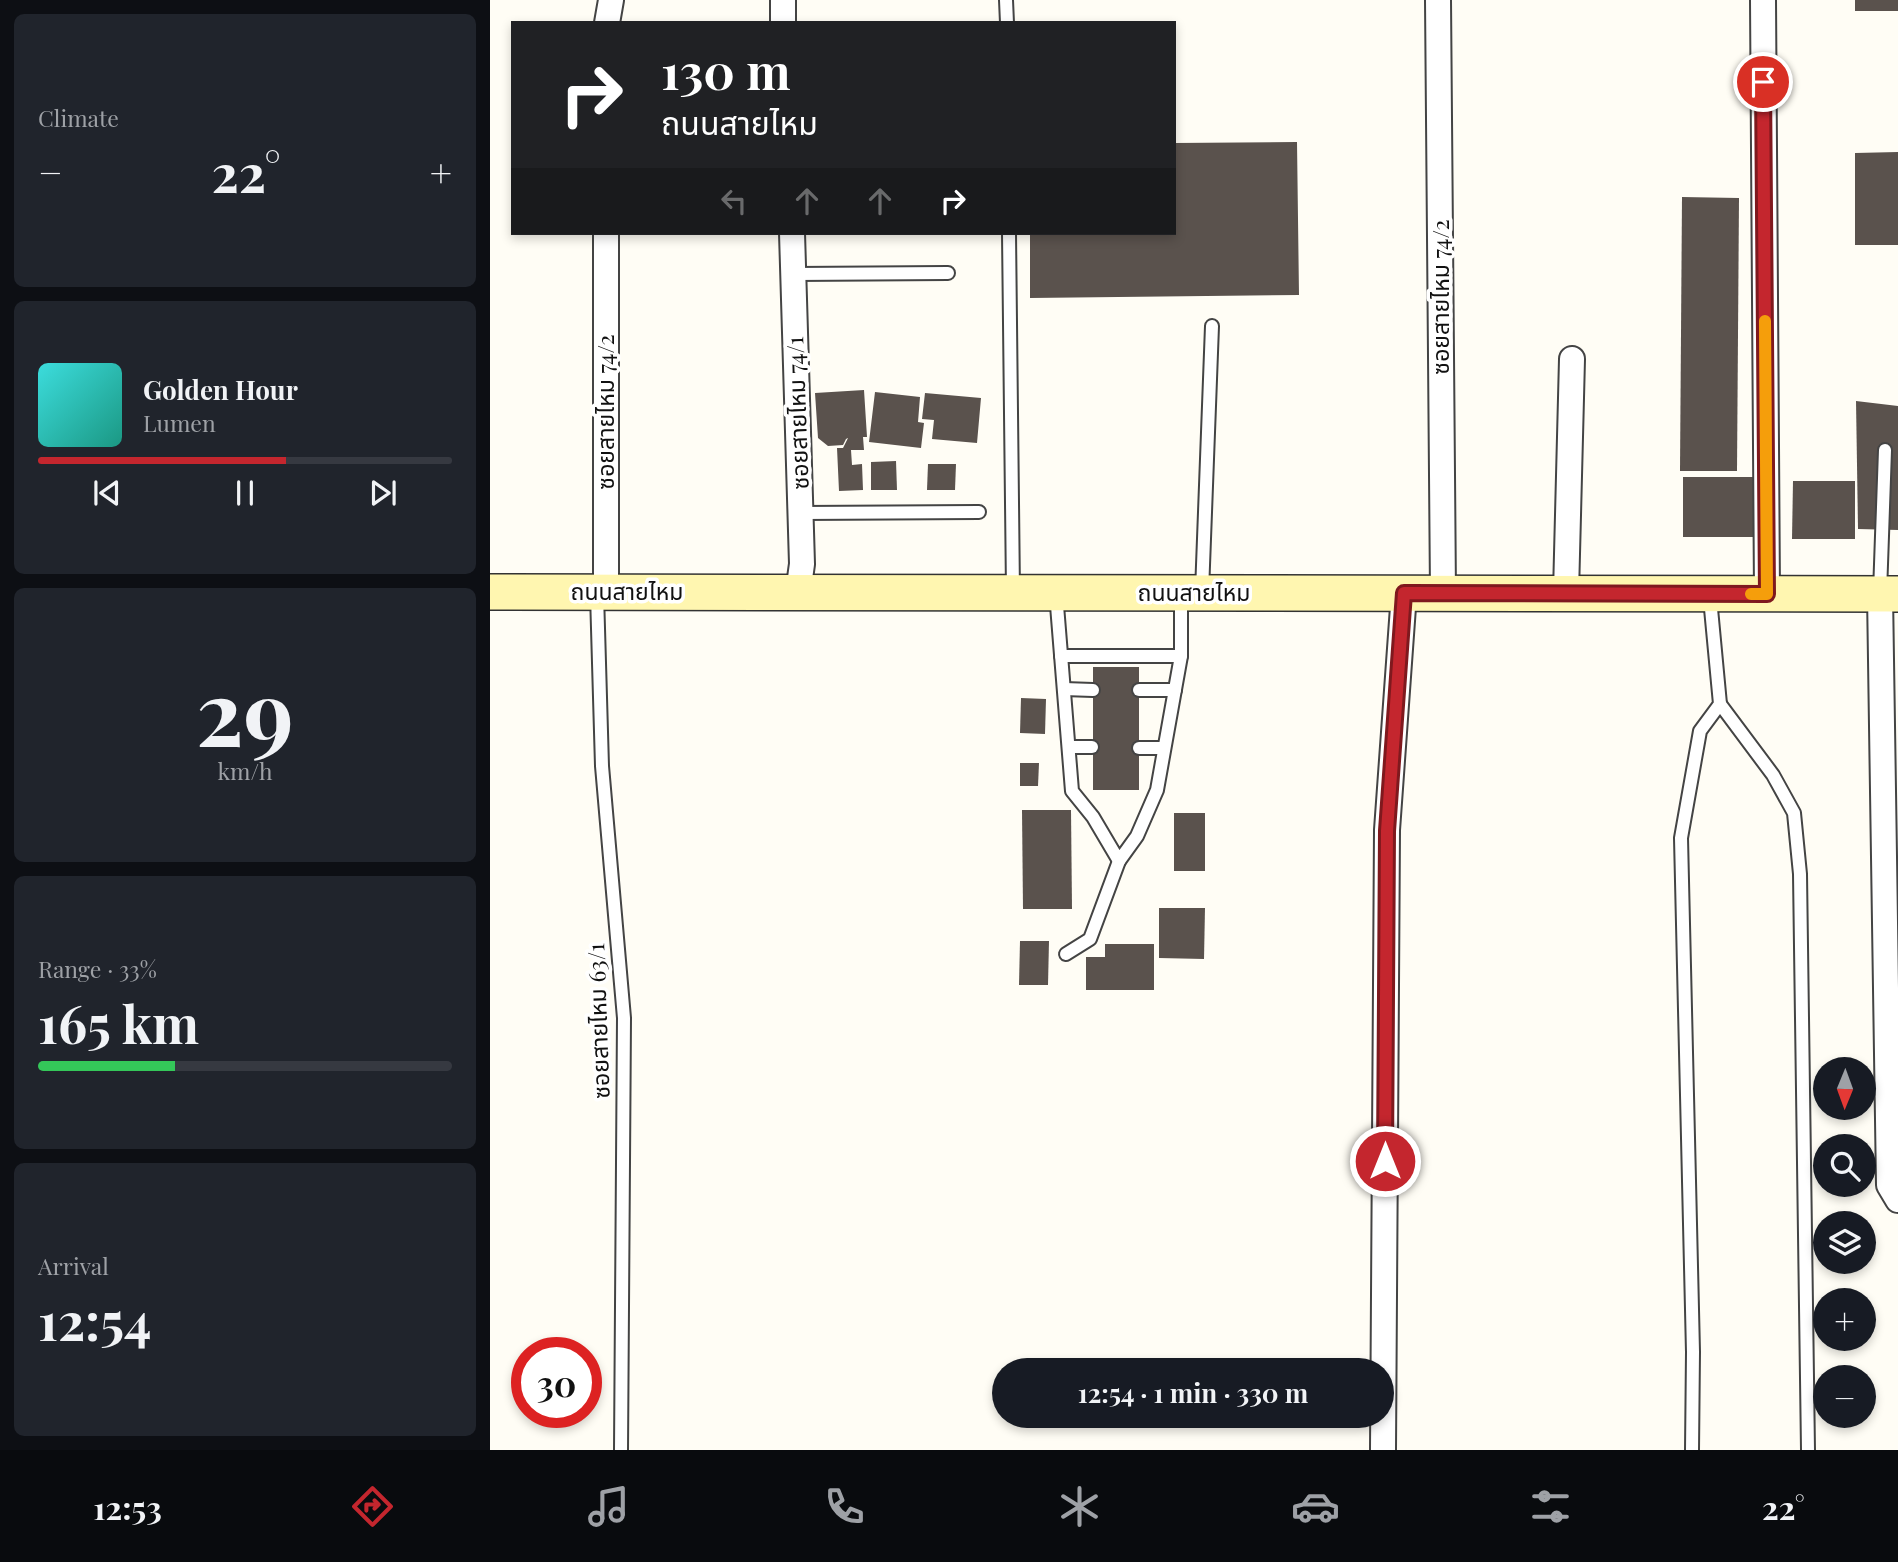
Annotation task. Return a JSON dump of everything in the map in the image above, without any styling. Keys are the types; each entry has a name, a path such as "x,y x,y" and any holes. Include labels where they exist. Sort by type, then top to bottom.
{"main road":[{"name":"ถนนสายไหม","path":"490,592 1889,594"}],"street":[{"path":"607,21 611,0"},
{"path":"783,0 783,21"},
{"name":"ซอยสายไหม 74/2","path":"1438,0 1443,593"},
{"path":"1763,0 1767,594"},
{"name":"ซอยสายไหม 74/2","path":"602,592 606,235"},
{"name":"ซอยสายไหม 74/1","path":"792,235 802,564 799,593"},
{"path":"1566,593 1572,359"},
{"path":"1383,1450 1387,831 1404,593"},
{"path":"1889,594 1889,1185 1898,1200"}],"lane":[{"path":"1006,0 1006,21"},
{"path":"1009,235 1013,592"},
{"path":"794,274 948,274"},
{"path":"1066,954 1090,939 1119,861 1137,836 1157,790 1192,592 1212,326"},
{"path":"1885,450 1889,594"},
{"path":"801,513 979,512"},
{"name":"ซอยสายไหม 63/1","path":"602,592 602,766 624,1018 621,1450"},
{"path":"1056,593 1072,791 1093,817 1119,861"},
{"path":"1710,594 1720,704 1773,775 1794,813 1800,874 1808,1450"},
{"path":"1061,656 1181,656"},
{"path":"1064,689 1093,690"},
{"path":"1139,690 1174,690"},
{"path":"1692,1450 1693,1352 1681,838 1700,731 1720,704"},
{"path":"1069,747 1092,747"},
{"path":"1139,748 1164,748"}],"building":[{"path":"1855,0 1898,0 1898,11 1855,11"},
{"path":"1297,142 1299,295 1030,298 1030,235 1176,235 1176,143"},
{"path":"1898,152 1898,245 1855,245 1855,153"},
{"path":"1682,197 1739,198 1737,471 1680,471"},
{"path":"864,390 867,437 863,437 864,450 851,450 852,465 862,464 863,490 839,491 837,448 843,448 848,438 843,445 828,446 818,438 815,393"},
{"path":"875,392 920,397 918,422 924,423 921,448 869,442"},
{"path":"925,393 981,398 977,443 932,439 934,420 922,419"},
{"path":"1856,401 1898,406 1898,530 1858,529"},
{"path":"896,461 897,490 871,490 871,462"},
{"path":"928,464 956,464 955,490 927,490"},
{"path":"1683,477 1759,477 1759,537 1683,537"},
{"path":"1793,481 1855,481 1855,539 1792,539"},
{"path":"1093,667 1139,667 1139,790 1093,790"},
{"path":"1021,698 1046,699 1045,734 1020,733"},
{"path":"1020,763 1039,763 1038,786 1020,786"},
{"path":"1022,810 1071,810 1072,909 1023,909"},
{"path":"1174,813 1205,813 1205,871 1174,871"},
{"path":"1159,908 1205,908 1204,959 1159,958"},
{"path":"1020,941 1049,941 1048,985 1019,985"},
{"path":"1105,944 1154,944 1154,990 1086,990 1086,957 1105,957"}],"slow traffic":[{"path":"1751,594 1767,594 1765,321"}],"route":[{"path":"1385,1161 1387,831 1404,593 1767,594 1763,82"}]}
